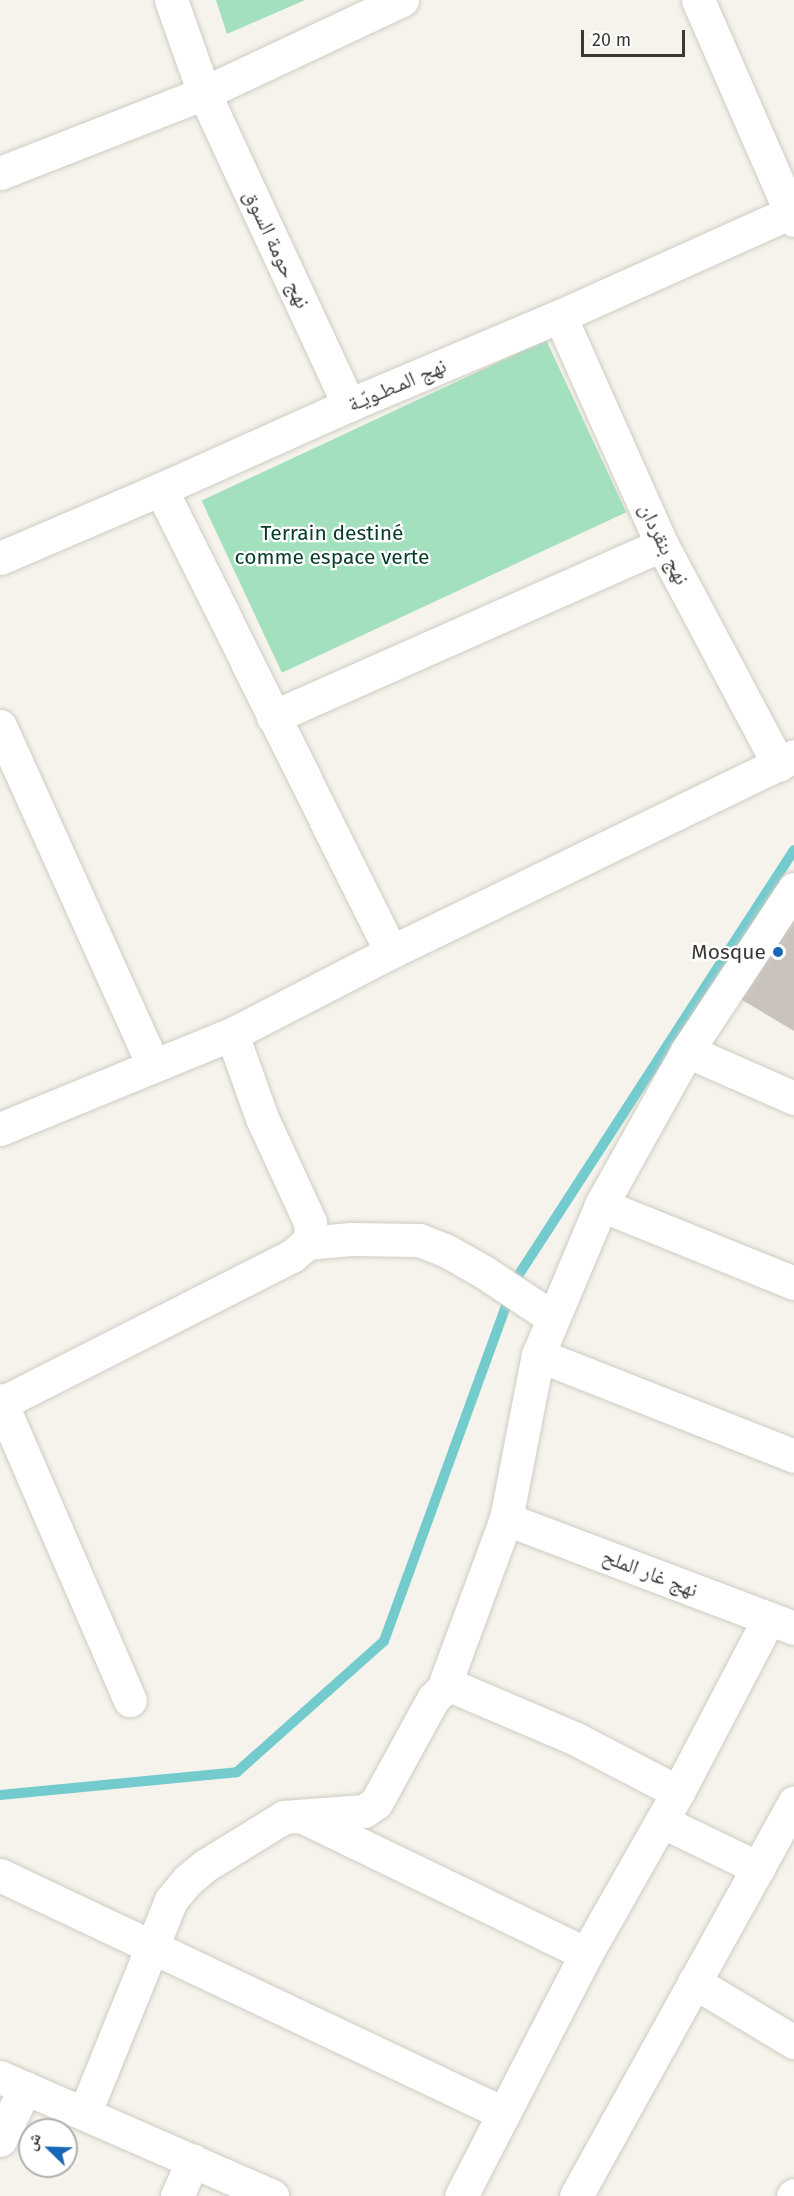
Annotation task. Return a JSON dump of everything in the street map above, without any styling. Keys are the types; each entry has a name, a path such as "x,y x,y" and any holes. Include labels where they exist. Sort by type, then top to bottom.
{"street":[{"name":"نهج حومة السوق","path":"171,0 204,93 349,405"},
{"path":"0,173 204,93 402,0"},
{"path":"698,0 793,214"},
{"name":"نهج المـطـويّـة","path":"0,558 793,214"},
{"name":"نهج بنقردان","path":"560,316 662,545 787,761"},
{"path":"161,489 391,952"},
{"path":"273,717 662,545"},
{"path":"0,726 153,1065"},
{"path":"0,1129 232,1034 391,952 787,761"},
{"path":"85,2112 171,1899 188,1880 206,1865 284,1817 364,1811 376,1803 433,1699 442,1689 506,1519 538,1355 601,1205 687,1051 794,889"},
{"path":"130,1700 0,1403 292,1256 307,1243 311,1232 310,1222 262,1118 232,1034"},
{"path":"687,1051 794,1098"},
{"path":"601,1205 794,1283"},
{"path":"307,1243 351,1239 418,1240 445,1250 484,1272 553,1318"},
{"path":"538,1355 794,1456"},
{"name":"نهج غار الملح","path":"506,1519 782,1623"},
{"path":"461,2196 586,1954 678,1792 782,1623"},
{"path":"442,1689 452,1686 471,1693 586,1744 678,1792"},
{"path":"576,2196 758,1868 784,1844 794,1802"},
{"path":"301,1816 586,1954"},
{"path":"663,1822 758,1868"},
{"path":"0,1875 503,2113"},
{"path":"694,1982 794,2042"},
{"path":"0,2140 12,2082 85,2112 272,2196"},
{"path":"177,2196 193,2160"}],"green space":[{"path":"216,0 305,0 227,34"},
{"name":"Terrain destiné comme espace verte","path":"546,340 626,512 282,673 202,501"}],"building":[{"name":"Mosque","path":"794,910 794,1031 732,994"}],"waterway":[{"path":"0,1795 237,1772 384,1641 516,1279 794,850"}],"place":[{"name":"Mosque","path":"778,952"}]}
